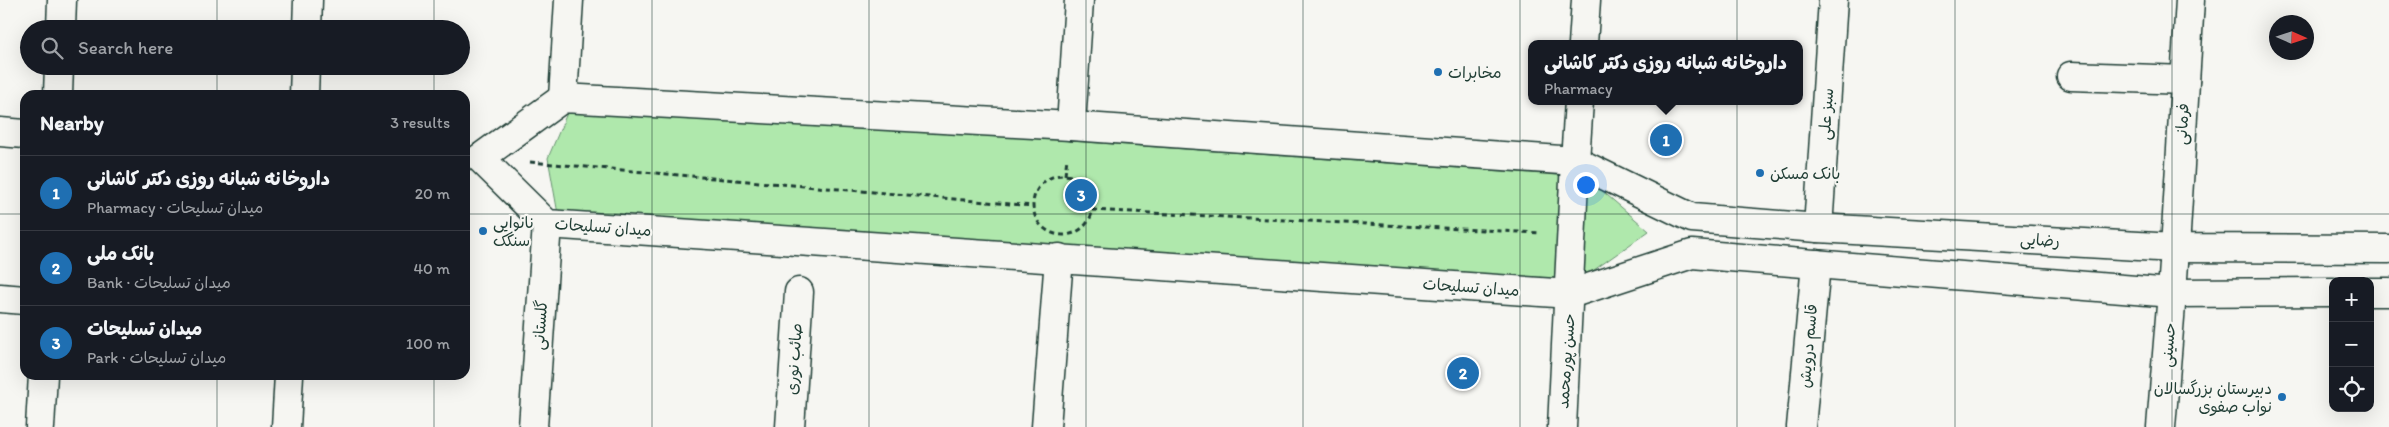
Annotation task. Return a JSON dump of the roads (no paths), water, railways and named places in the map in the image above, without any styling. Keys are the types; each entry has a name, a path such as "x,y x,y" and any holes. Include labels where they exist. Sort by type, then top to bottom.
{"street":[{"path":"61,20 62,0"},
{"path":"307,20 308,0"},
{"path":"569,0 563,98 1071,126 1576,161"},
{"path":"1071,126 1079,0"},
{"path":"1583,40 1586,0"},
{"name":"سبز علی","path":"1816,264 1833,0"},
{"name":"فرمانی","path":"2172,292 2190,0"},
{"path":"58,90 59,75"},
{"path":"304,90 305,75"},
{"path":"2071,76 2185,80"},
{"name":"میدان تسلیحات","path":"563,98 473,158 547,224 1570,294 1692,254 1816,264"},
{"name":"حسن پورمحمد","path":"1562,427 1580,105"},
{"path":"0,132 20,134"},
{"name":"رضایی","path":"1576,161 1692,218 1818,228 2175,248 2389,249"},
{"name":"گلستانی","path":"533,427 547,224"},
{"path":"1046,427 1059,258"},
{"path":"1816,264 2172,292 2329,292"},
{"name":"قاسم درویش","path":"1801,427 1816,264"},
{"name":"صائب نوری","path":"790,427 799,292"},
{"name":"حسینی","path":"2162,427 2172,292"},
{"path":"2374,292 2389,292"},
{"path":"0,298 20,300"},
{"path":"40,427 43,380"},
{"path":"286,427 289,380"}],"place":[{"name":"مخابرات","path":"1438,72"},
{"name":"داروخانه شبانه روزی دکتر کاشانی","path":"1666,140"},
{"name":"بانک مسکن","path":"1760,173"},
{"name":"میدان تسلیحات","path":"1081,195"},
{"name":"نانوایی سنگک","path":"483,231"},
{"name":"بانک ملی","path":"1463,373"},
{"name":"دبیرستان بزرگسالان نواب صفوی","path":"2282,397"}]}
